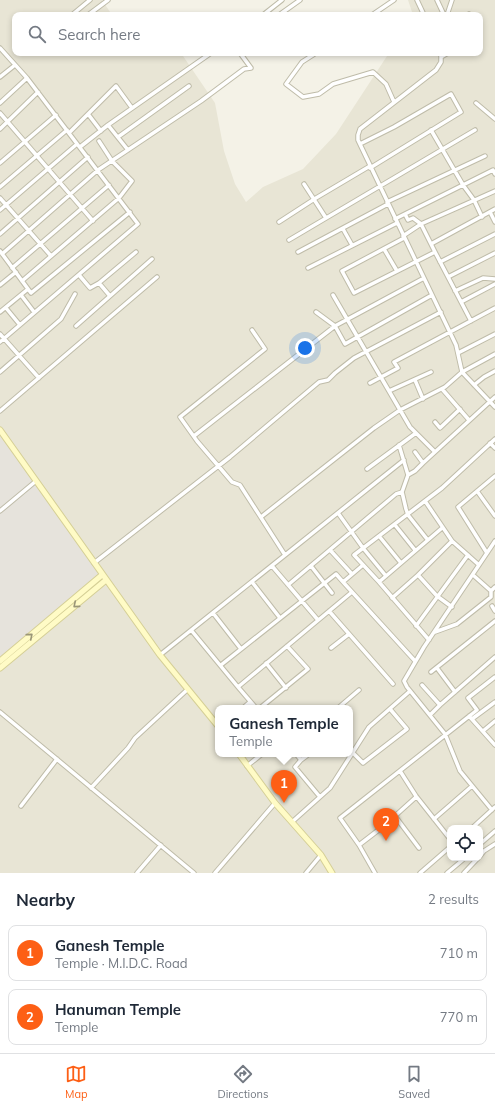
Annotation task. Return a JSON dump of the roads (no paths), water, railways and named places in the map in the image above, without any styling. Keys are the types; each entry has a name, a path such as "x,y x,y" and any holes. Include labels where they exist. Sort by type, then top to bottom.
{"main road":[{"path":"0,431 160,655 215,722"},
{"path":"0,661 102,575"},
{"path":"0,668 106,580"},
{"path":"240,757 275,803 321,855 332,873"}],"street":[{"path":"75,12 90,0"},
{"path":"92,12 108,0"},
{"path":"267,12 282,0"},
{"path":"283,12 300,0"},
{"path":"376,12 394,0"},
{"path":"417,0 423,12"},
{"path":"437,0 444,12"},
{"path":"447,12 452,0"},
{"path":"0,342 138,224 27,78 1,51"},
{"path":"0,210 78,145 101,131 207,56"},
{"path":"130,212 31,293 1,252 28,231 98,170 201,101 244,70 250,68 242,56"},
{"path":"311,56 302,62 286,84 299,95 303,97 319,94 333,84 373,72 386,84 394,102"},
{"path":"441,56 441,62 436,70 360,129 358,135 360,144 370,167 456,345 462,372 495,407"},
{"path":"0,77 15,65"},
{"path":"0,103 27,78"},
{"path":"0,187 88,114 116,86 132,108"},
{"path":"118,137 189,86"},
{"path":"0,129 38,92"},
{"path":"279,222 314,199 461,112 451,94 394,127 360,144"},
{"path":"476,103 494,117"},
{"path":"0,113 92,221"},
{"path":"88,114 101,131"},
{"path":"0,163 56,115"},
{"path":"108,126 128,150"},
{"path":"432,130 454,170 474,200 482,217"},
{"path":"289,240 475,130"},
{"path":"22,281 119,198 132,182 112,161 98,141"},
{"path":"298,252 343,229 388,203 485,156"},
{"path":"0,234 88,157"},
{"path":"308,268 396,221 405,214 493,170 495,174"},
{"path":"304,184 326,218"},
{"path":"12,268 109,185"},
{"path":"435,252 354,293 342,271 384,249 404,237 421,224 495,191"},
{"path":"0,198 51,256"},
{"path":"431,244 495,209"},
{"path":"490,212 495,222"},
{"path":"405,214 408,220 413,218 421,224 471,321"},
{"path":"343,229 352,245"},
{"path":"440,262 495,234"},
{"path":"384,249 397,272"},
{"path":"78,275 90,288 99,283 136,252"},
{"path":"448,276 495,253"},
{"path":"76,326 152,259"},
{"path":"0,285 16,272"},
{"path":"0,411 158,277"},
{"path":"194,436 335,326 424,278"},
{"path":"455,291 483,278 495,279"},
{"path":"99,283 110,296"},
{"path":"461,302 495,284"},
{"path":"0,312 28,289"},
{"path":"0,372 61,319 75,294"},
{"path":"20,295 34,312"},
{"path":"333,295 410,427 435,452"},
{"path":"316,312 335,326 345,344 432,295"},
{"path":"6,308 20,325"},
{"path":"370,383 398,368 394,362 495,308"},
{"path":"94,564 218,466 319,382 328,380 334,372 366,351 440,312"},
{"path":"252,330 265,349 180,416 218,466 232,482 240,485 285,555"},
{"path":"0,334 39,378"},
{"path":"458,353 495,334"},
{"path":"261,517 374,428 400,410 442,389 462,372 495,354"},
{"path":"474,385 495,371"},
{"path":"389,391 431,372"},
{"path":"415,380 423,398"},
{"path":"442,389 469,420"},
{"path":"408,475 415,471 495,397"},
{"path":"435,422 440,428 460,409"},
{"path":"367,469 416,433"},
{"path":"428,640 380,582 354,555 442,488 495,439"},
{"path":"490,443 495,448"},
{"path":"399,445 408,475 402,492 408,515 428,540"},
{"path":"414,452 423,463"},
{"path":"160,655 404,460"},
{"path":"487,553 458,508 495,476"},
{"path":"0,511 36,481"},
{"path":"477,491 495,516"},
{"path":"288,585 396,494 402,492"},
{"path":"425,501 452,541 479,565"},
{"path":"338,513 363,548 386,576"},
{"path":"395,524 415,550"},
{"path":"380,582 442,528"},
{"path":"380,536 400,563"},
{"path":"392,598 418,575 452,541"},
{"path":"475,825 494,808 472,786 460,771 445,734 410,691 404,681 428,640 452,607 495,541"},
{"path":"330,550 352,574"},
{"path":"416,626 468,555"},
{"path":"343,582 362,565"},
{"path":"272,566 318,620"},
{"path":"311,566 332,593"},
{"path":"221,665 336,574 415,661"},
{"path":"418,575 437,596 452,607"},
{"path":"473,575 491,591"},
{"path":"252,582 280,618"},
{"path":"434,632 457,624 491,597 491,591 495,587"},
{"path":"238,687 352,592"},
{"path":"492,606 495,611"},
{"path":"329,611 393,684"},
{"path":"213,612 241,649"},
{"path":"431,672 495,621"},
{"path":"191,630 253,705"},
{"path":"331,648 349,634"},
{"path":"264,705 308,669 287,646"},
{"path":"430,715 440,704 495,657"},
{"path":"266,664 286,688"},
{"path":"437,668 455,692"},
{"path":"471,717 477,710 468,698 495,677"},
{"path":"422,685 440,704"},
{"path":"91,788 128,748 135,738 188,689"},
{"path":"342,705 359,690"},
{"path":"390,709 407,729 363,763 353,753 369,727 410,691"},
{"path":"246,705 250,702"},
{"path":"376,873 340,818 445,734 495,702"},
{"path":"0,712 194,873"},
{"path":"471,717 494,743"},
{"path":"483,731 495,721"},
{"path":"247,766 258,757"},
{"path":"299,757 302,760"},
{"path":"306,757 295,767 320,797"},
{"path":"292,822 330,788 350,757"},
{"path":"21,806 57,759"},
{"path":"400,771 416,797 447,835"},
{"path":"434,819 472,786"},
{"path":"359,845 416,797"},
{"path":"214,873 275,803"},
{"path":"395,816 419,848"},
{"path":"483,841 495,831"},
{"path":"483,852 495,844"},
{"path":"136,873 161,845"},
{"path":"420,873 447,850"},
{"path":"306,873 321,855"},
{"path":"447,873 461,861"},
{"path":"464,873 475,861"}],"place":[{"name":"Ganesh Temple","path":"284,803"},
{"name":"Hanuman Temple","path":"386,841"}]}
